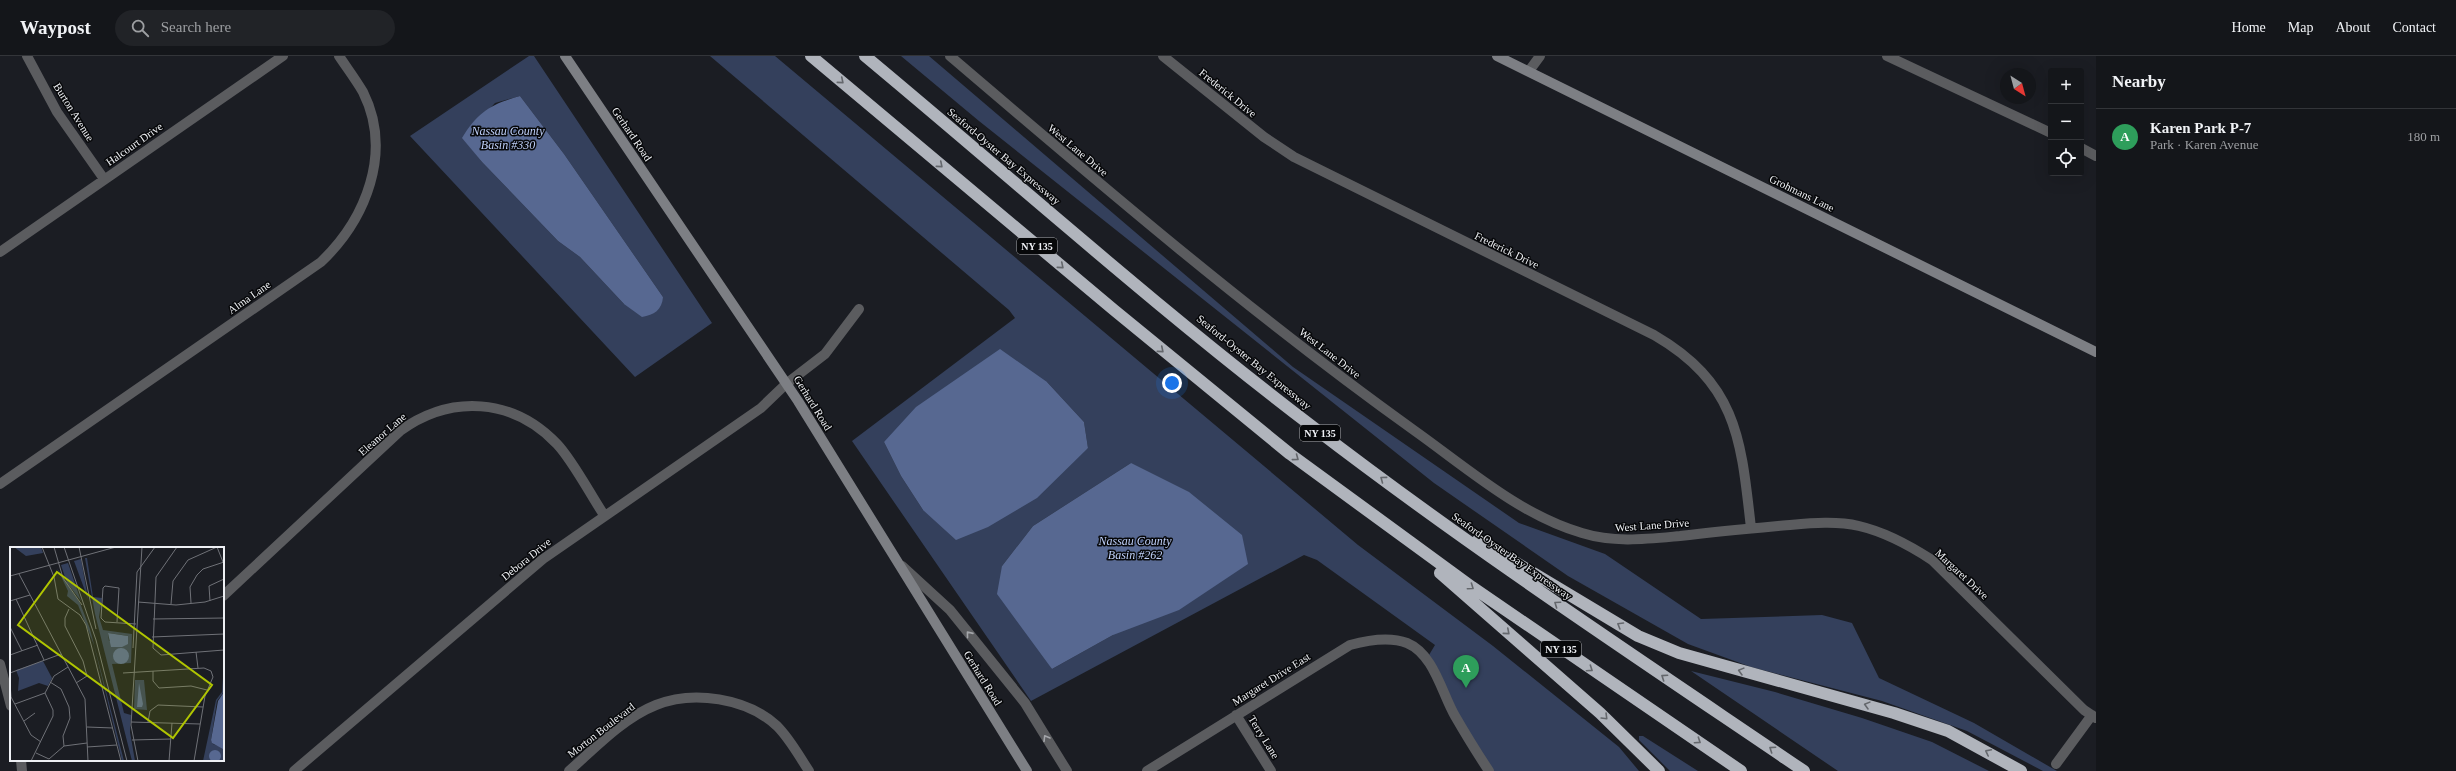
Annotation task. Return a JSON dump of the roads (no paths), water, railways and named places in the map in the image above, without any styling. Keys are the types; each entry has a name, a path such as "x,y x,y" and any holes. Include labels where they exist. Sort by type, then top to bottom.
{"highway":[{"name":"NY 135","path":"811,56 1202,384 1383,523 1566,653 1742,771"},
{"name":"Seaford-Oyster Bay Expressway","path":"865,56 1224,356 1312,426 1404,495 1586,624 1804,771"},
{"path":"1404,495 1638,636 1679,653 1894,712 1948,731 2021,771"},
{"path":"1383,523 1600,713 1659,771"}],"street":[{"name":"Burton Avenue","path":"27,56 57,112 104,179"},
{"name":"Halcourt Drive","path":"0,252 283,56"},
{"name":"Alma Lane","path":"0,484 321,262 340,243 366,198 375,165 376,143 373,121 363,92 339,56"},
{"name":"Gerhard Road","path":"565,56 786,384 900,564 1027,771"},
{"name":"West Lane Drive","path":"950,56 1098,182 1226,287 1361,392 1501,492 1532,512 1561,526 1610,539 1652,538 1751,528"},
{"name":"Frederick Drive","path":"1163,56 1264,137 1294,157 1654,335 1678,349 1708,377 1730,414 1743,454 1751,528"},
{"name":"Grohmans Lane","path":"1497,56 2096,352"},
{"path":"1529,71 1540,56"},
{"path":"1887,56 2048,132"},
{"path":"2084,150 2096,156"},
{"name":"Debora Drive","path":"294,771 543,559 604,515 761,408 786,384 825,354 859,309"},
{"name":"Eleanor Lane","path":"224,595 400,431 416,419 444,409 462,405 496,408 513,413 536,425 558,445 604,515"},
{"name":"Margaret Drive","path":"1751,528 1816,522 1858,525 1908,544 1932,560 2094,717"},
{"path":"900,564 950,610 1010,684 1025,703 1067,771"},
{"name":"Margaret Drive East","path":"1147,771 1350,645 1369,640 1390,639 1408,644 1426,660 1454,715 1488,771"},
{"path":"0,664 9,688"},
{"name":"Morton Boulevard","path":"569,771 637,715 656,704 677,699 705,697 727,701 756,712 771,722 791,743 809,771"},
{"name":"Terry Lane","path":"1236,715 1271,771"},
{"path":"2056,764 2094,717"},
{"path":"20,761 22,771"}],"water":[{"name":"Nassau County Basin #330","path":"520,96 564,154 663,297 659,309 654,313 642,317 624,304 580,257 558,241 482,162 462,138 480,115 486,110 501,102"},
{"path":"1000,349 1047,382 1084,422 1088,448 1037,498 988,527 956,540 923,510 901,476 884,442 916,407"},
{"name":"Nassau County Basin #262","path":"1131,463 1189,492 1242,535 1248,564 1179,610 1113,635 1052,669 997,594 1002,566 1033,526"}],"place":[{"name":"Karen Park P-7","path":"1466,688"}]}
